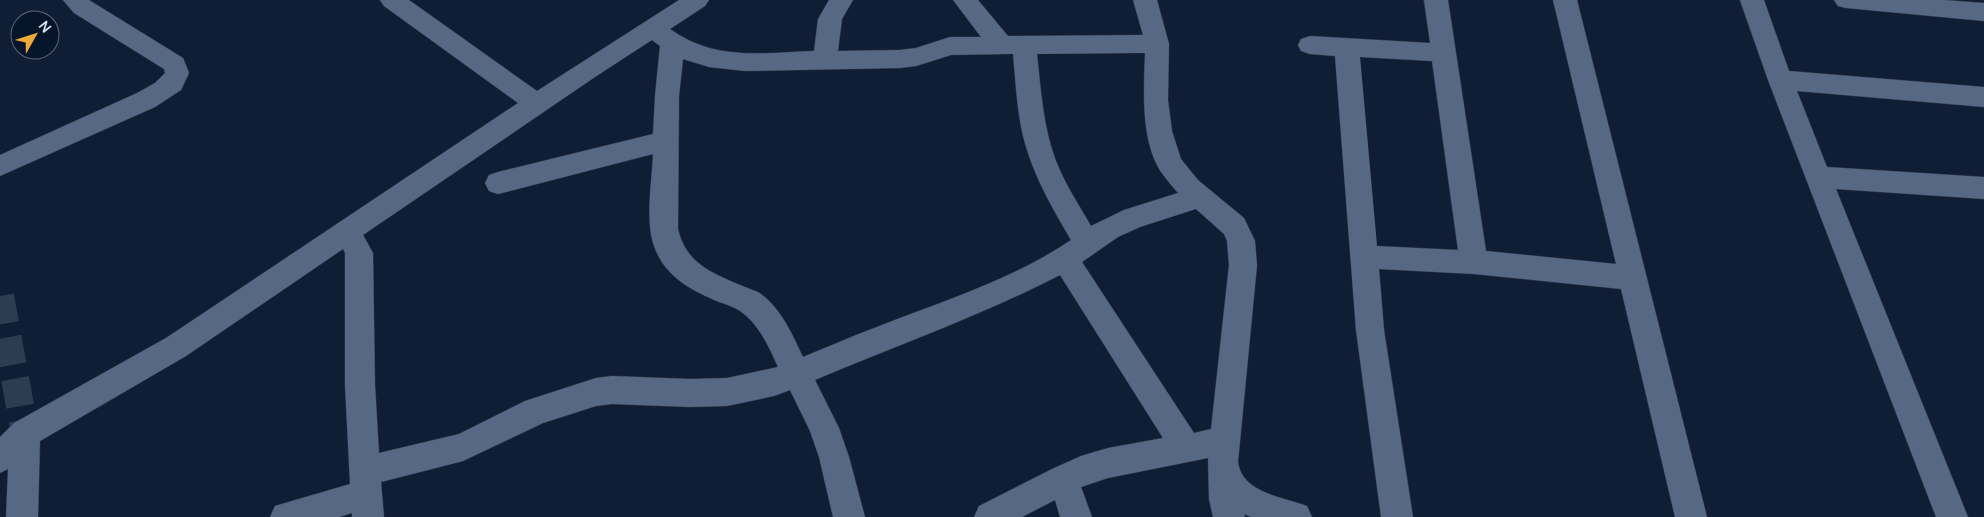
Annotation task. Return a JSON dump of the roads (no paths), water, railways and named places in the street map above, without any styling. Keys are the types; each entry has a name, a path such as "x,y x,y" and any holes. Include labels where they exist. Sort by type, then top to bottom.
{"street":[{"path":"0,166 146,100 172,83 177,73 174,64 82,7 75,0"},
{"path":"392,0 537,104"},
{"path":"825,60 830,19 841,0"},
{"path":"965,0 1012,45 1040,149 1077,251 1186,448"},
{"path":"1145,0 1157,44 1156,100 1159,131 1170,164 1189,188 1234,226 1241,241 1243,266 1223,462 1225,499 1229,517"},
{"path":"1436,0 1454,135 1474,262"},
{"path":"1565,0 1691,517"},
{"path":"1752,0 1780,80 1952,517"},
{"path":"1846,0 1984,12"},
{"path":"0,458 25,434 176,347 537,104 663,36 683,3"},
{"path":"663,36 698,56 729,62 900,59 916,57 950,46 1157,44"},
{"path":"663,36 667,96 664,229 668,246 676,259 689,273 704,282 750,302 772,325 824,428 834,457 849,517"},
{"path":"1310,45 1443,53"},
{"path":"1347,48 1370,330 1397,517"},
{"path":"1780,80 1984,97"},
{"path":"498,183 666,141"},
{"path":"1818,177 1984,188"},
{"path":"286,517 366,494 536,411 596,392 612,390 690,393 727,392 774,384 886,336 975,303 1037,275 1077,251 1108,229 1133,218 1201,197"},
{"path":"348,232 359,253 360,385 366,494"},
{"path":"1364,257 1474,262 1633,278"},
{"path":"22,517 25,434"},
{"path":"990,517 1081,471 1108,463 1225,441"},
{"path":"1225,477 1242,496 1254,504 1296,517"},
{"path":"1063,479 1076,517"}],"tunnel":[{"path":"0,296 25,433"}]}
